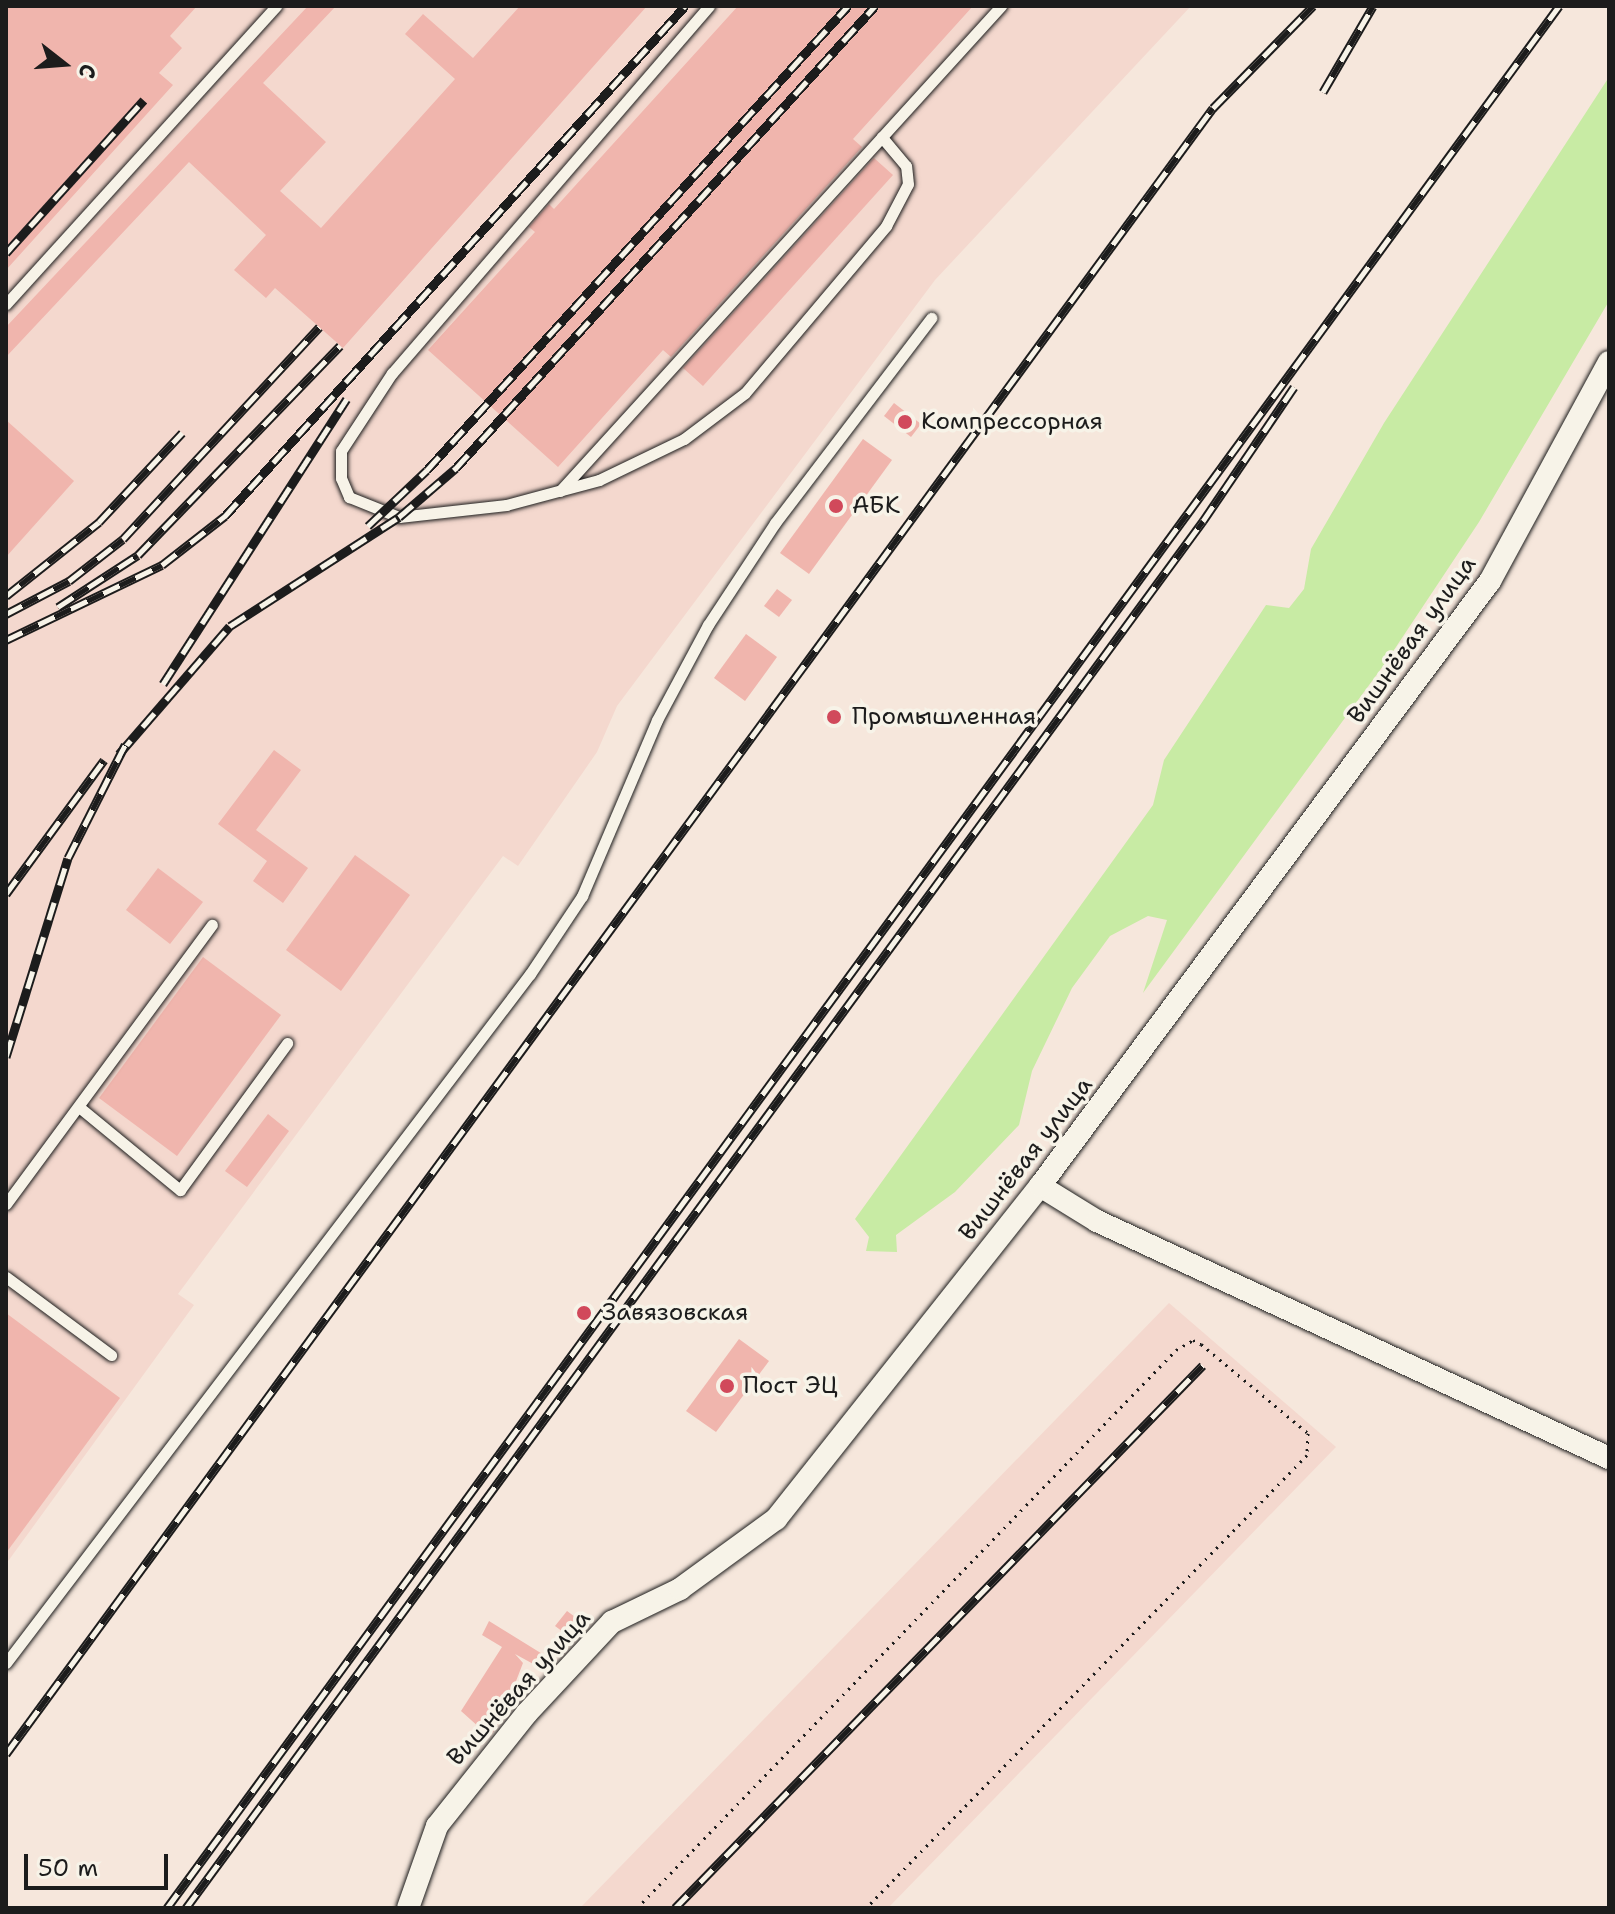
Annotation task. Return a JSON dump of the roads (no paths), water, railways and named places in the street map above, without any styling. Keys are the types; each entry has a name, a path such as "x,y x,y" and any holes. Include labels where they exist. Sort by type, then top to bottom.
{"street":[{"name":"Вишнёвая улица","path":"408,1908 437,1826 527,1713 612,1622 680,1589 776,1519 1040,1186 1490,581 1609,362"},
{"path":"1040,1186 1097,1221 1609,1458"}],"lane":[{"path":"6,304 276,6"},
{"path":"709,6 408,350 341,451 341,478 349,497 399,517 558,492 671,446 745,393 898,206 908,184 906,166 882,137"},
{"path":"558,492 1001,6"},
{"path":"6,1663 530,974 588,883 657,720 708,625 775,523 931,318"},
{"path":"6,1204 212,925"},
{"path":"79,1107 180,1190 287,1043"},
{"path":"6,1277 111,1355"}],"railway":[{"path":"6,640 162,565 225,516 685,6"},
{"path":"368,526 427,470 848,6"},
{"path":"119,754 230,626 399,517 456,468 875,6"},
{"path":"6,1754 1213,108 1313,6"},
{"path":"1323,92 1373,6"},
{"path":"167,1908 1559,6"},
{"path":"6,253 144,100"},
{"path":"6,614 69,581 123,539 319,327"},
{"path":"58,607 138,555 340,346"},
{"path":"186,1908 1203,521 1294,387"},
{"path":"163,684 347,399"},
{"path":"6,596 99,522 182,433"},
{"path":"6,1057 68,858 125,745"},
{"path":"6,894 104,760"},
{"path":"675,1908 1203,1365"}],"place":[{"name":"Компрессорная","path":"905,422"},
{"name":"АБК","path":"836,506"},
{"name":"Промышленная","path":"834,717"},
{"name":"Завязовская","path":"584,1313"},
{"name":"Пост ЭЦ","path":"727,1386"}]}
